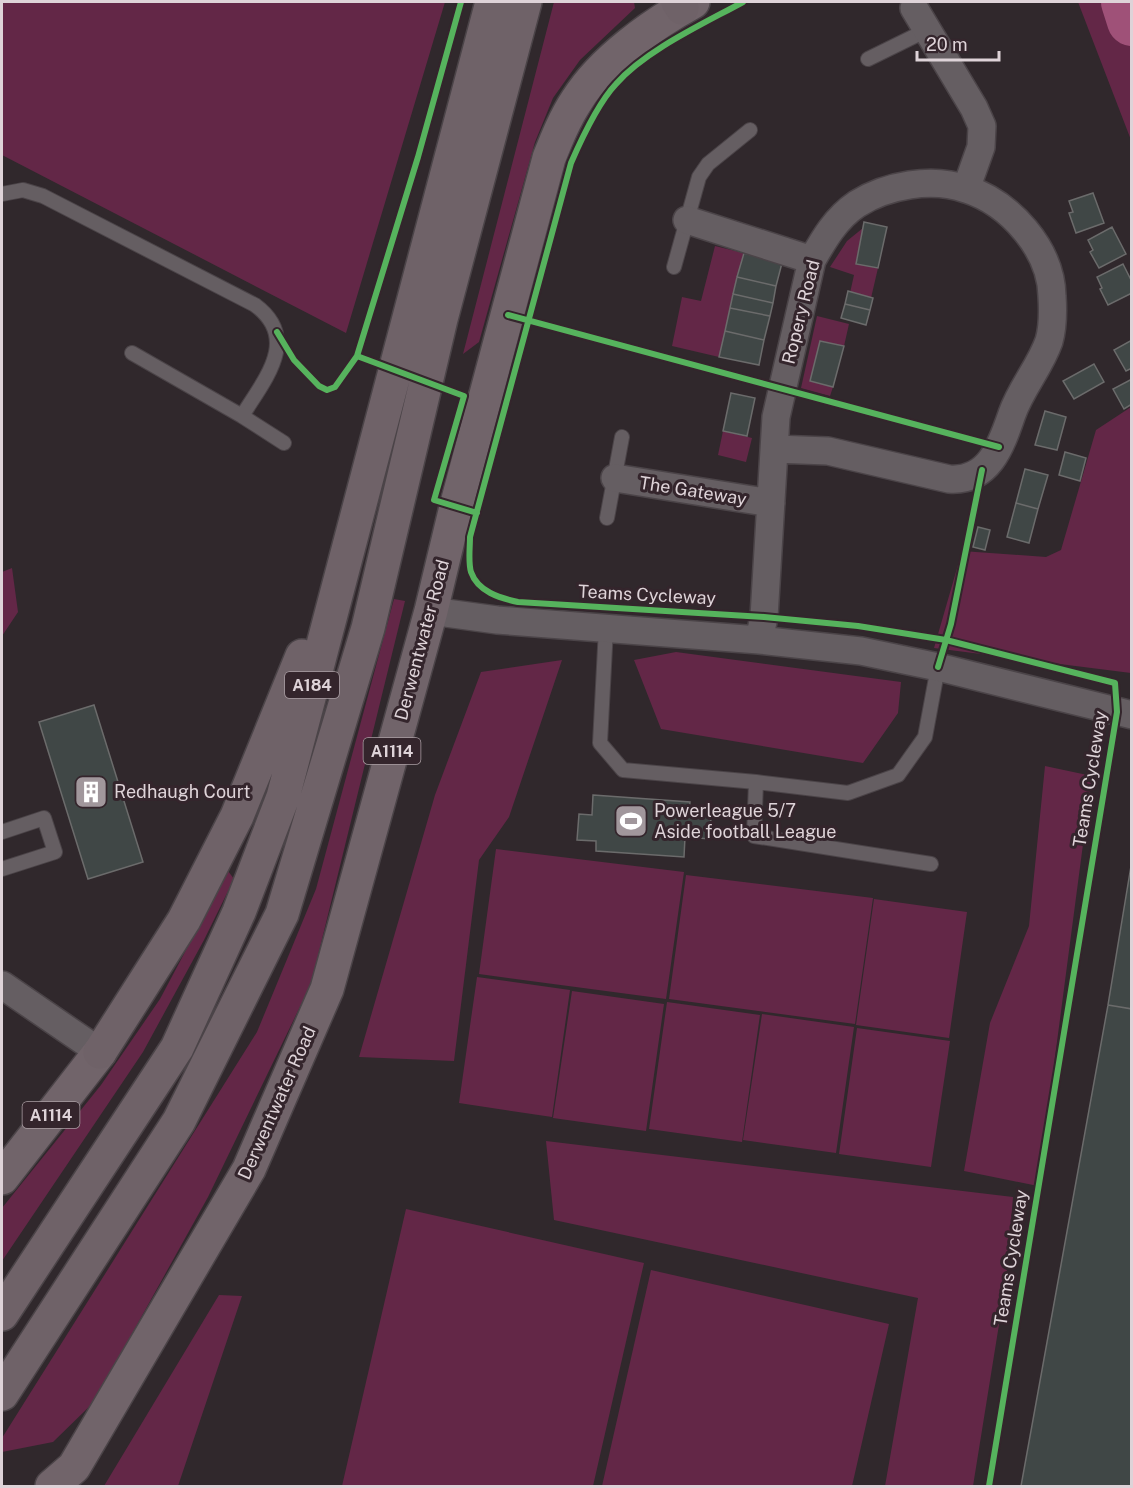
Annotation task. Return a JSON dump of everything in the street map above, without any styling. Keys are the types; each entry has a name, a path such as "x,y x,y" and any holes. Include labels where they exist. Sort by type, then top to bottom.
{"highway":[{"name":"A184","path":"2,1314 177,1048 239,912 282,797 492,2"},
{"name":"A184","path":"2,1394 179,1121 282,914 368,628 441,319 525,2"},
{"name":"A1114","path":"100,1052 184,920 237,816 353,532"}],"main road":[{"name":"Derwentwater Road","path":"52,1486 74,1467 238,1189 327,989 431,611 456,507 549,158 562,126 578,98 598,74 623,51 684,4"},
{"name":"A1114","path":"2,1178 100,1052"}],"street":[{"path":"921,19 974,108 982,126 981,147 966,189"},
{"name":"Ropery Road","path":"759,640 764,617 776,417 812,260 833,224 857,204 885,191 914,184 966,189 1015,218 1030,236 1047,270 1053,293 1052,322 1049,340 1022,391 1005,435 993,458 977,473 961,480 828,451 775,449"},
{"path":"687,220 812,260"},
{"name":"The Gateway","path":"615,478 771,503"},
{"path":"431,611 497,620 759,640 861,651 938,667 1131,715"},
{"path":"2,984 100,1052"}],"lane":[{"path":"868,58 921,19"},
{"path":"674,267 699,177 708,164 750,130"},
{"path":"2,194 23,190 43,196 255,305 264,312 277,332 277,352 270,369 242,416"},
{"path":"132,353 242,416 284,443"},
{"path":"607,518 622,437"},
{"path":"606,628 600,742 623,770 848,793 898,775 925,738 938,667"},
{"path":"756,782 754,836 931,864"},
{"path":"2,832 44,818 55,852 2,869"}],"shaded area":[{"path":"2,2 445,2 346,333 2,155"},
{"path":"554,2 634,2 635,8 580,60 553,98 535,142 479,342 463,354"},
{"path":"1078,2 1131,2 1131,140"},
{"path":"863,228 856,263 878,268 871,298 850,293 854,275 830,267 847,241"},
{"path":"715,246 744,253 719,357 672,346 682,297 701,301"},
{"path":"817,316 849,324 844,346 820,341 810,381 833,387 830,396 801,388"},
{"path":"1131,407 1131,673 934,648 962,551 1046,557 1061,550 1096,430"},
{"path":"723,431 752,438 746,462 718,455"},
{"path":"12,568 18,612 2,636 2,572"},
{"path":"394,599 405,601 311,984 208,1197 94,1402 53,1442 2,1452 2,1438 257,1032 316,889"},
{"path":"676,652 901,682 898,713 863,763 661,729 634,660"},
{"path":"562,660 509,817 479,860 454,1061 359,1057 435,795 481,672"},
{"path":"1045,766 1092,776 1038,1186 964,1171 990,1023 1029,926"},
{"path":"496,849 684,872 666,999 479,974"},
{"path":"228,871 234,879 204,940 143,1052 2,1261 2,1208 101,1085 160,999"},
{"path":"686,875 873,898 855,1024 669,999"},
{"path":"874,899 967,912 949,1038 856,1025"},
{"path":"477,977 570,990 552,1117 459,1103"},
{"path":"572,991 664,1004 646,1131 553,1118"},
{"path":"667,1002 760,1015 742,1142 649,1129"},
{"path":"762,1014 854,1027 836,1153 743,1140"},
{"path":"857,1028 950,1041 931,1167 839,1154"},
{"path":"546,1141 1013,1197 1006,1281 973,1486 885,1486 918,1298 554,1220"},
{"path":"406,1209 644,1263 593,1486 342,1486"},
{"path":"651,1270 889,1324 852,1486 602,1486"},
{"path":"219,1295 242,1296 178,1486 104,1486"}],"building":[{"path":"1093,193 1104,223 1076,233 1069,213 1073,212 1069,201"},
{"path":"864,222 887,227 878,268 856,264"},
{"path":"1112,227 1126,254 1099,268 1090,252 1093,250 1088,240"},
{"path":"744,253 782,263 776,286 737,277"},
{"path":"1123,264 1132,282 1132,293 1108,305 1097,277"},
{"path":"737,277 776,286 773,303 733,294"},
{"path":"848,291 873,298 870,310 845,304"},
{"path":"733,294 773,303 770,316 730,308"},
{"path":"845,304 870,310 866,325 841,318"},
{"path":"730,308 770,316 764,340 725,331"},
{"path":"725,331 764,340 759,365 719,357"},
{"path":"1132,340 1132,368 1126,371 1114,350"},
{"path":"820,341 844,346 833,387 810,381"},
{"path":"1094,364 1104,382 1074,399 1063,381"},
{"path":"1132,379 1132,404 1124,409 1113,389"},
{"path":"731,393 755,398 747,436 723,431"},
{"path":"1045,411 1066,417 1057,450 1035,445"},
{"path":"1065,452 1086,458 1080,481 1059,475"},
{"path":"1025,469 1048,475 1038,509 1016,503"},
{"path":"1016,503 1038,509 1029,543 1007,537"},
{"path":"978,527 990,530 985,550 973,547"},
{"name":"Redhaugh Court","path":"94,705 143,862 88,879 39,722"},
{"path":"593,795 690,802 689,813 711,815 710,839 685,837 684,857 596,851 596,841 577,840 579,814 592,815"},
{"path":"1132,860 1132,1009 1108,1005"},
{"path":"1108,1005 1132,1009 1132,1486 1021,1486"}],"waterway":[{"path":"1126,2 1132,21"}],"cycle path":[{"path":"277,332 294,360 319,386 327,390 335,387 357,356 418,157 461,2"},
{"name":"Teams Cycleway","path":"743,2 676,38 628,72 603,101 580,143 571,163 470,537 470,568 474,579 484,589 497,596 518,602 764,617 858,626 946,640 1115,683 1117,712 989,1486"},
{"path":"508,315 999,447"},
{"path":"357,356 464,396 434,500 477,513"},
{"path":"938,667 951,624 982,470"}],"place":[{"name":"Redhaugh Court","path":"91,792"},
{"name":"Powerleague 5/7 Aside football League","path":"631,821"}]}
